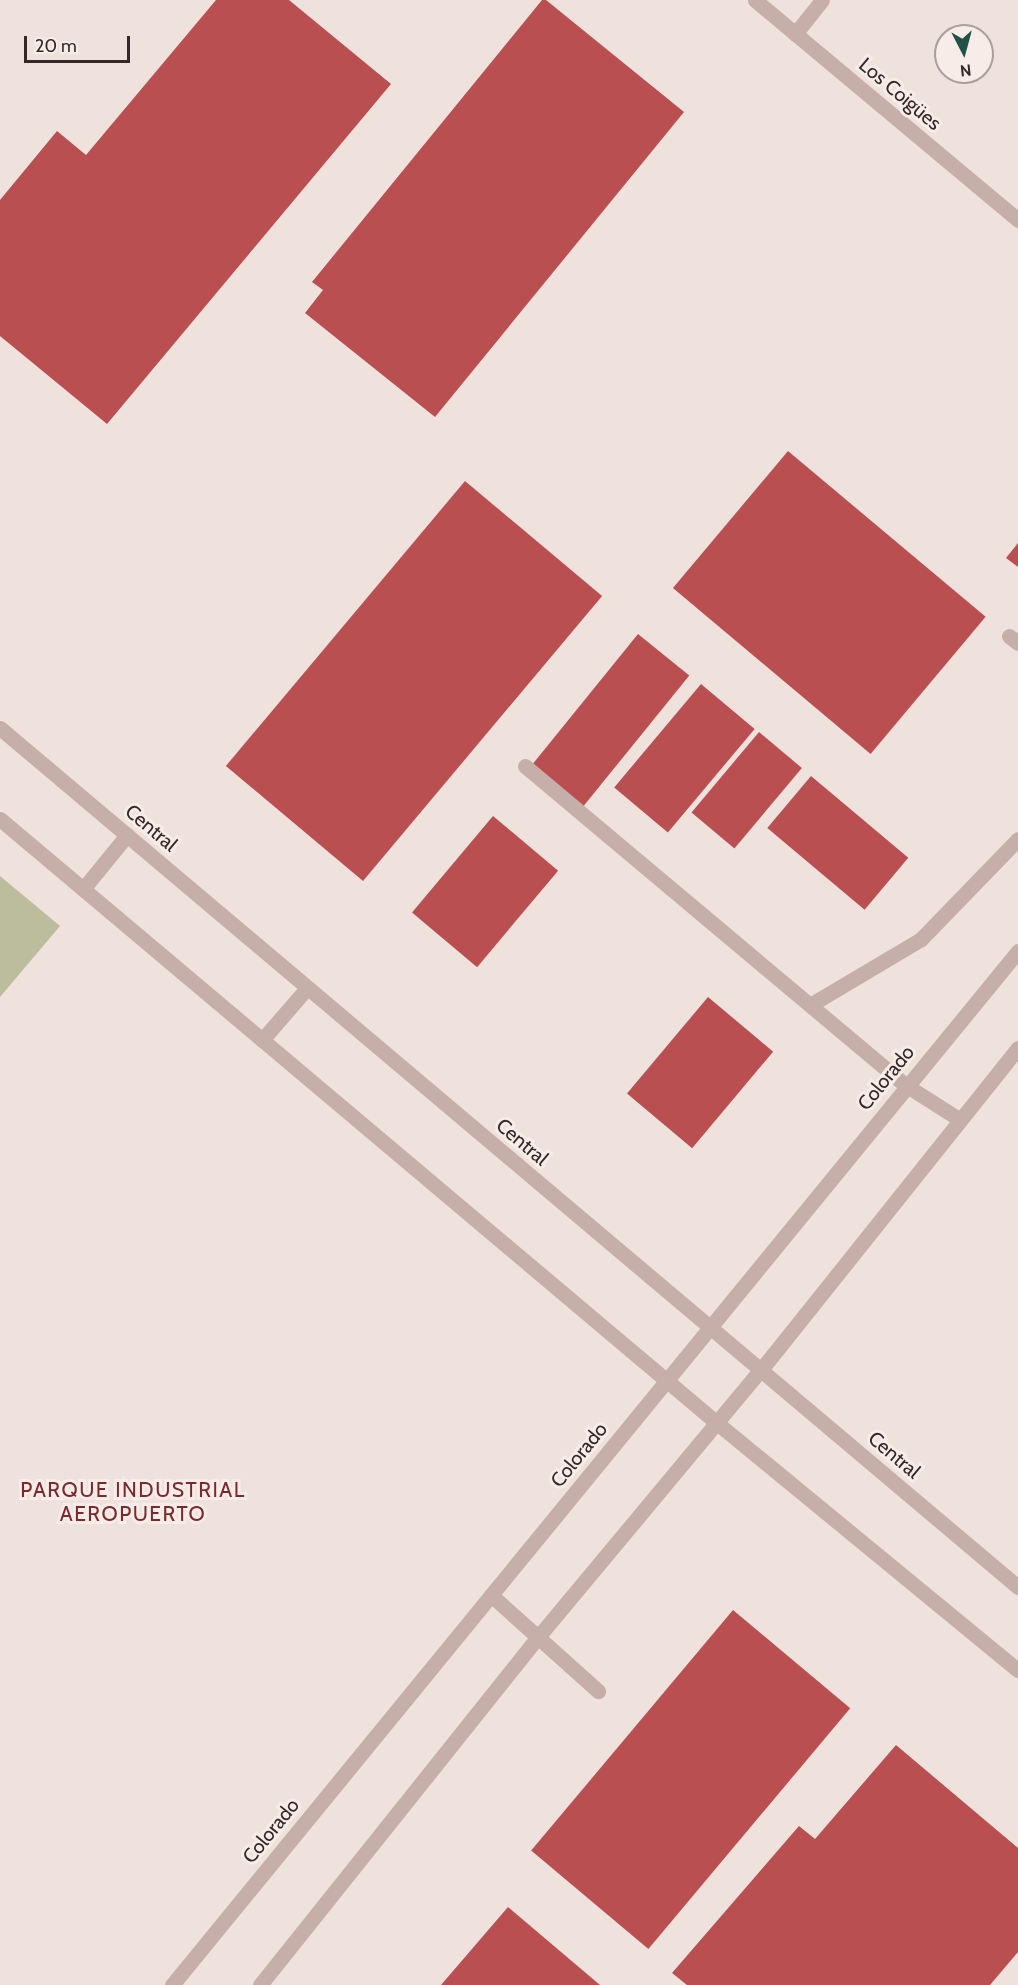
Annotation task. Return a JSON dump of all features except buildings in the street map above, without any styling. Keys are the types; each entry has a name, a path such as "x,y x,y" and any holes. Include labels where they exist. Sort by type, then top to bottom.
{"street":[{"name":"Los Coigües","path":"755,0 1018,220"},
{"path":"795,34 822,0"},
{"name":"Central","path":"0,728 1018,1587"},
{"path":"525,766 907,1086 959,1119"},
{"path":"0,819 717,1422 1018,1670"},
{"path":"83,889 127,835"},
{"path":"810,1005 921,939 1018,839"},
{"name":"Colorado","path":"180,1982 491,1596 1018,951"},
{"path":"262,1040 306,988"},
{"path":"260,1985 538,1637 760,1371 1018,1048"},
{"path":"491,1596 598,1691"}],"green space":[{"path":"0,876 60,926 0,997"}],"district":[{"name":"PARQUE INDUSTRIAL AEROPUERTO","path":"133,1502"}]}
